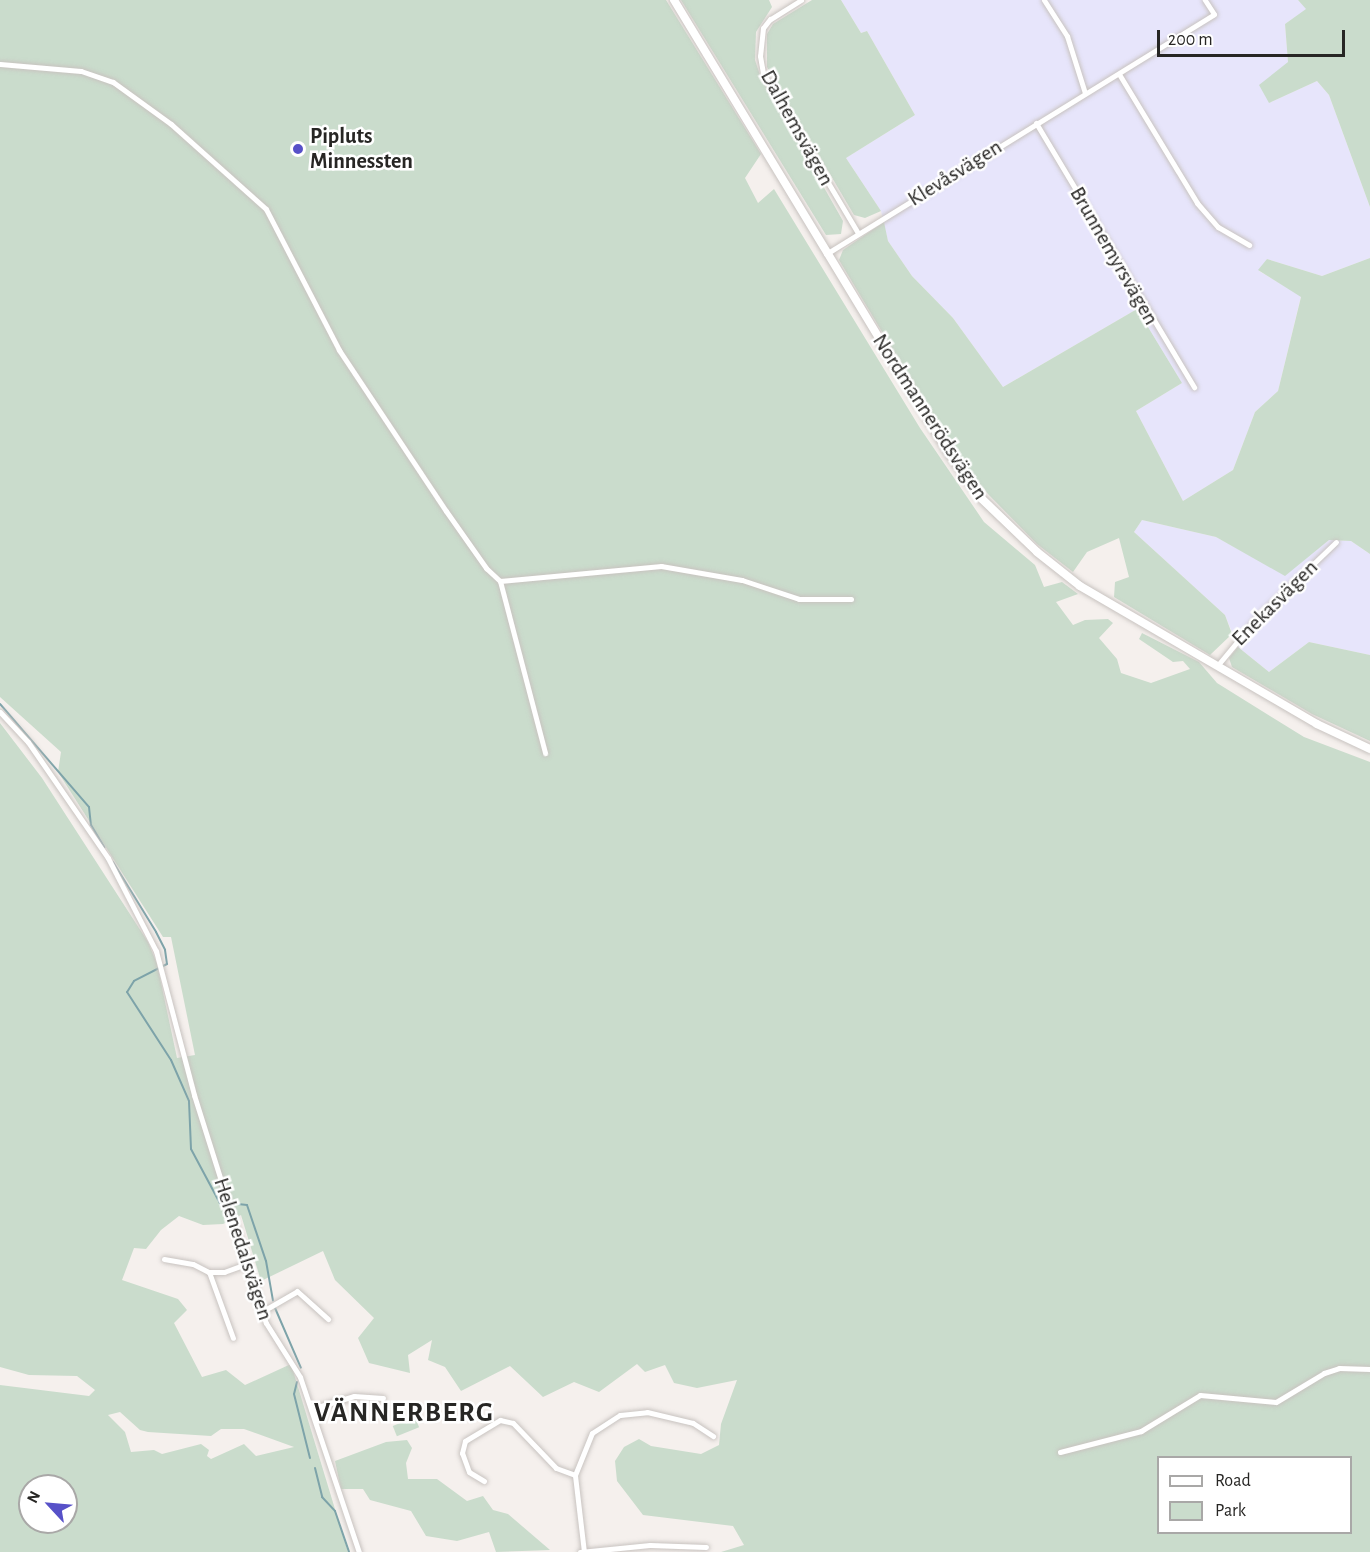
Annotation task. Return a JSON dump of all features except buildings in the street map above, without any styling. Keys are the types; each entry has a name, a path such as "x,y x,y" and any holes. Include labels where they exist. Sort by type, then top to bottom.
{"main road":[{"name":"Nordmannerödsvägen","path":"674,0 950,455 1009,527 1080,586 1216,666 1370,749"}],"street":[{"name":"Dalhemsvägen","path":"801,0 770,19 763,28 760,56 763,73 858,233"},
{"path":"1044,0 1067,36 1085,93"},
{"name":"Klevåsvägen","path":"826,254 1214,14 1205,0"},
{"path":"0,64 81,71 113,82 171,124 266,209 339,350 453,520 500,581 545,753"},
{"path":"1119,74 1197,203 1218,226 1250,245"},
{"name":"Brunnemyrsvägen","path":"1036,123 1194,387"},
{"name":"Enekasvägen","path":"1216,666 1256,619 1336,542"},
{"path":"500,581 661,566 742,580 799,599 851,599"},
{"name":"Helenedalsvägen","path":"0,712 28,742 108,858 161,967 194,1095 246,1264 271,1333 293,1363 311,1409 359,1552"},
{"path":"164,1259 193,1264 209,1272 224,1272 246,1264"},
{"path":"209,1272 233,1338"},
{"path":"262,1311 297,1291 328,1319"},
{"path":"1060,1452 1141,1431 1200,1395 1276,1402 1324,1372 1339,1368 1370,1369"},
{"path":"311,1409 354,1396 383,1398"},
{"path":"706,1547 650,1545 582,1552 575,1475 592,1433 620,1415 647,1412 668,1415 713,1436"},
{"path":"484,1481 469,1472 462,1453 465,1441 472,1433 500,1420 513,1423 556,1468 575,1475"}],"shaded area":[{"path":"841,0 1298,0 1307,9 1285,24 1288,62 1269,103 1317,81 1329,95 1370,207 1370,258 1322,276 1267,259 1259,271 1301,296 1278,391 1255,412 1233,470 1183,501 1136,411 1182,383 1137,309 1003,387 953,318 912,276 888,241 881,211 846,158 915,115 867,31 861,33"},
{"path":"1142,520 1216,537 1285,575 1329,540 1351,541 1370,554 1370,655 1309,642 1269,672 1238,647 1225,615 1134,532"}],"green space":[{"path":"0,0 666,0 761,154 745,178 758,203 774,189 920,428 984,522 1035,565 1044,587 1062,582 1078,594 1056,602 1073,625 1085,620 1108,619 1113,623 1099,638 1117,659 1121,673 1151,683 1190,669 1183,661 1173,662 1139,639 1142,633 1199,662 1217,683 1304,737 1370,762 1370,1552 721,1552 744,1545 733,1526 643,1515 617,1481 615,1461 624,1447 639,1439 651,1446 701,1454 719,1445 721,1424 737,1380 697,1388 674,1383 665,1365 645,1372 637,1364 599,1392 574,1382 543,1397 510,1366 461,1391 445,1367 428,1360 432,1340 408,1355 410,1373 369,1363 358,1338 374,1318 335,1280 323,1251 261,1281 241,1215 223,1224 203,1225 179,1216 161,1230 146,1249 134,1248 122,1280 178,1299 187,1310 174,1323 202,1377 226,1370 245,1385 291,1364 348,1552 0,1552 0,1385 89,1396 95,1390 77,1376 29,1375 0,1367 0,723 42,778 148,942 157,964 177,1058 195,1055 171,937 163,937 58,772 61,752 0,697","holes":["120,1412 140,1430 211,1436 221,1429 244,1429 294,1447 256,1456 244,1444 211,1459 207,1456 209,1450 201,1444 162,1454 154,1450 131,1452 125,1432 108,1415"]},
{"path":"681,0 769,0 772,7 756,32 755,60 760,75 843,221 841,234 826,235"},
{"path":"812,0 841,0 861,33 867,31 915,115 846,158 881,211 865,218 854,215 767,67 767,34 773,24"},
{"path":"1298,0 1370,0 1370,207 1329,95 1317,81 1269,103 1259,85 1288,62 1285,24 1306,9"},
{"path":"884,222 888,241 912,276 953,318 1003,387 1137,309 1182,383 1136,411 1183,501 1233,470 1255,412 1278,391 1301,297 1258,270 1267,259 1322,276 1370,258 1370,554 1351,541 1329,540 1285,576 1216,537 1142,520 1134,532 1225,615 1232,634 1210,655 1114,597 1115,582 1129,577 1119,538 1087,552 1073,572 1037,544 988,494 954,452 839,260 843,250"},
{"path":"1309,642 1370,655 1370,741 1312,714 1232,667 1229,658 1238,647 1269,672"},
{"path":"415,1417 419,1427 397,1436 393,1426"},
{"path":"407,1440 412,1448 406,1463 408,1479 437,1479 467,1501 483,1496 493,1510 508,1514 550,1550 496,1552 489,1532 457,1541 426,1536 411,1511 370,1500 363,1489 341,1489 335,1461 386,1442"}],"waterway":[{"path":"0,704 89,807 91,825 104,847"},
{"path":"113,862 156,932 165,950 167,964 134,981 127,992 171,1060 189,1101 191,1149 223,1209"},
{"path":"238,1204 247,1205 266,1261 273,1300"},
{"path":"275,1308 301,1368"},
{"path":"297,1382 294,1394 310,1458"},
{"path":"315,1468 322,1497 335,1511 349,1552"}],"place":[{"name":"Pipluts Minnessten","path":"298,149"}],"district":[{"name":"VÄNNERBERG","path":"404,1413"}]}
